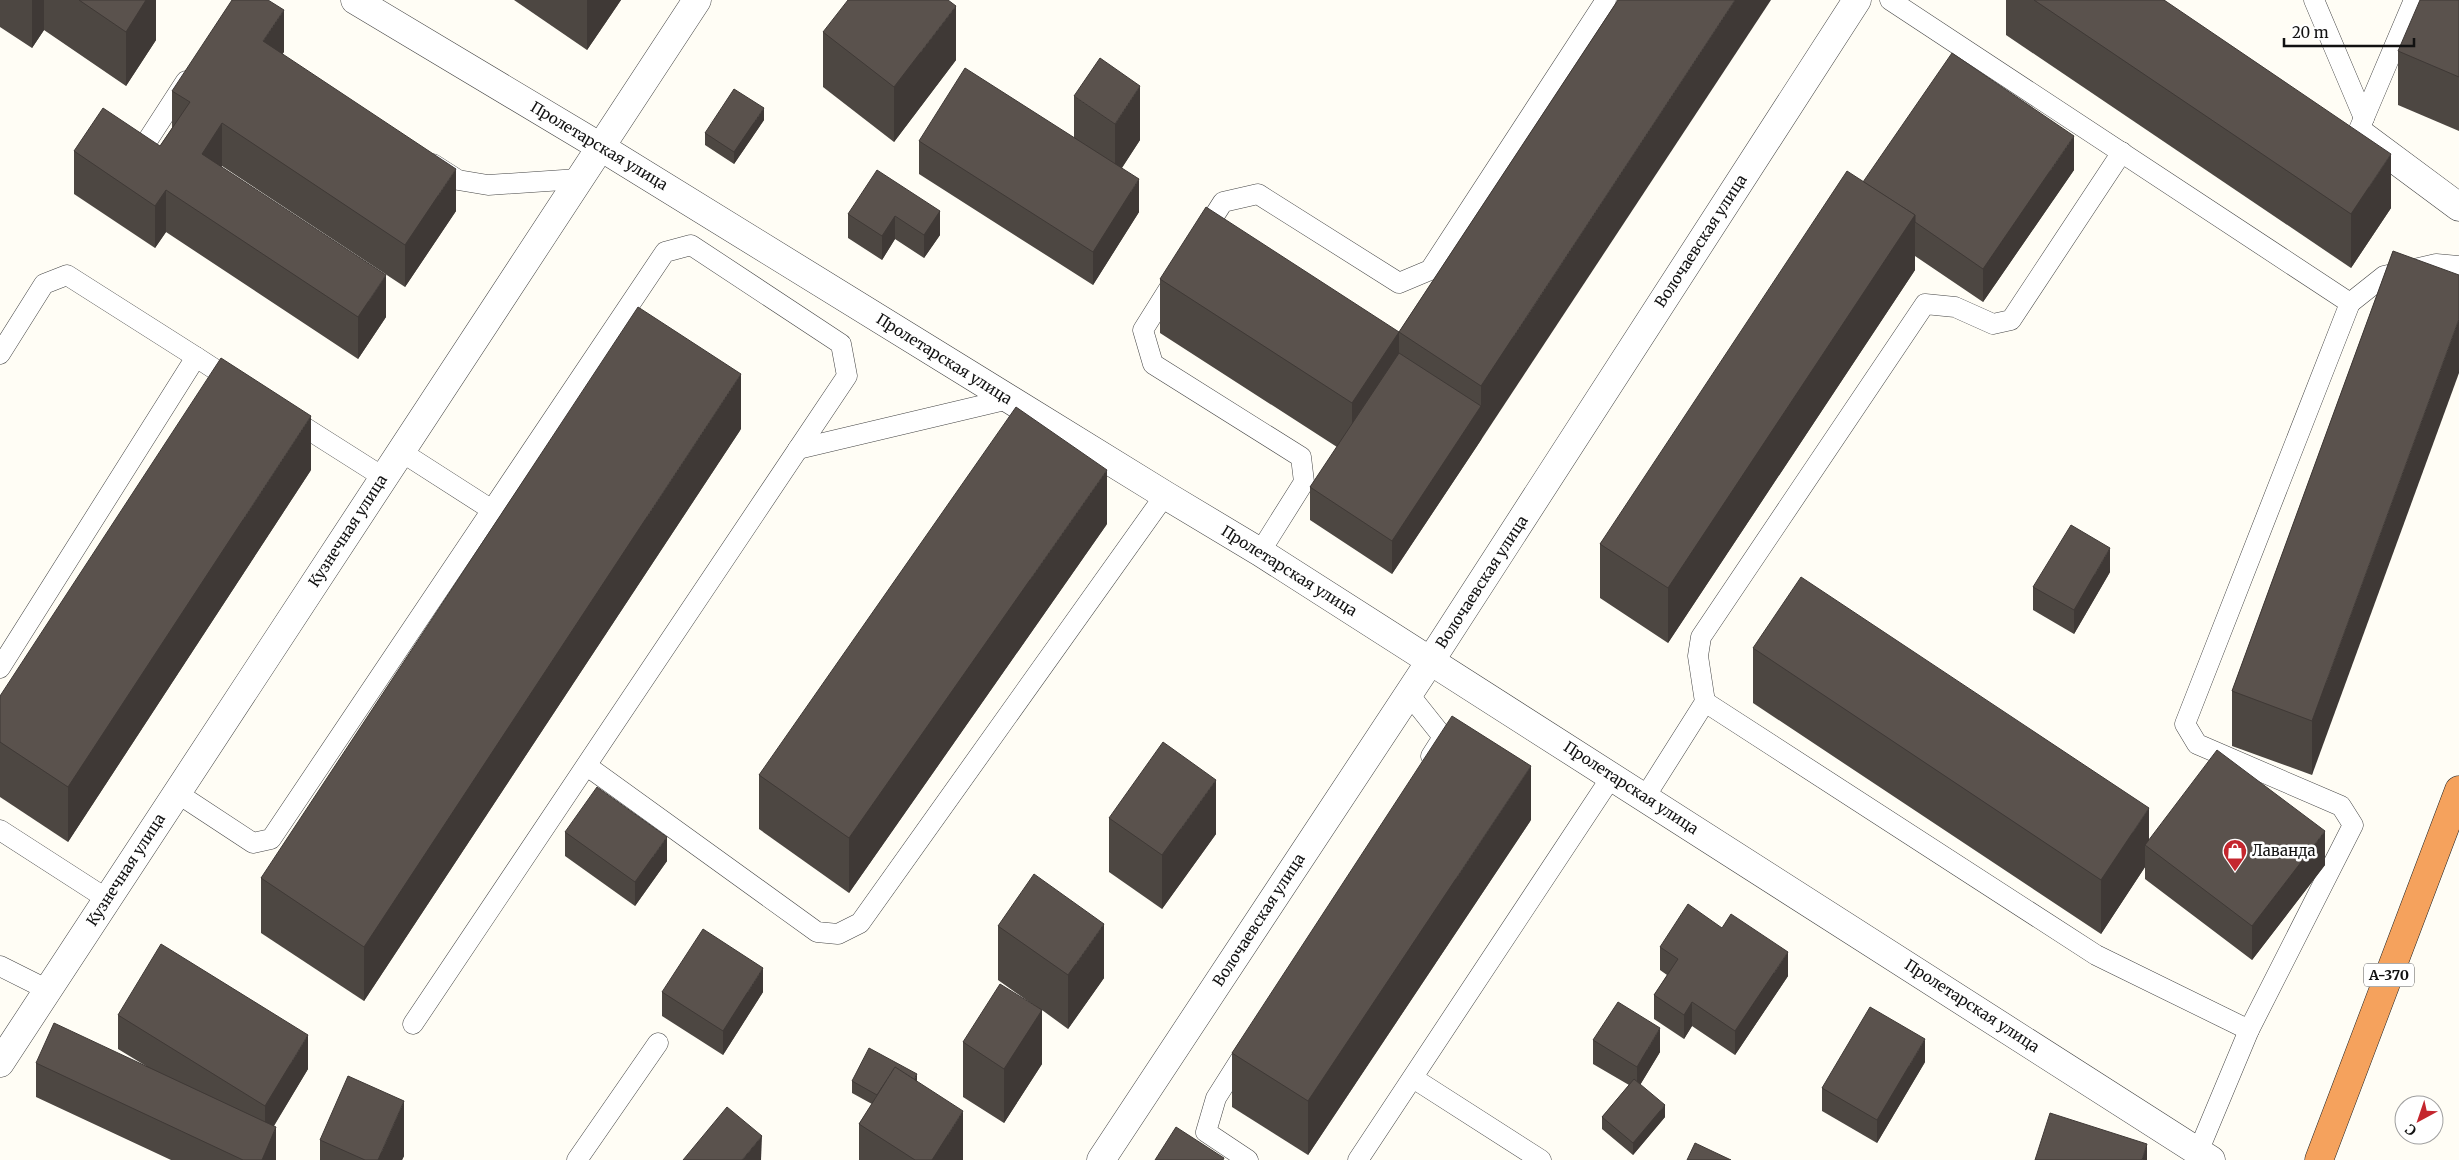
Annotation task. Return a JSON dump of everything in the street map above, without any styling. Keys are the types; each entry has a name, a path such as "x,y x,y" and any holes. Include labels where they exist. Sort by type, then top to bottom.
{"highway":[{"name":"А-370","path":"2318,1160 2459,790"}],"street":[{"name":"Пролетарская улица","path":"355,0 599,146 1165,496 1260,552 2205,1156"},
{"name":"Кузнечная улица","path":"0,1063 599,146 697,0"},
{"name":"Волочаевская улица","path":"1101,1160 1431,660 1858,0"},
{"path":"2361,125 2459,207"}],"lane":[{"path":"1260,552 1304,482 1301,457 1153,364 1143,330 1223,202 1258,194 1399,283 1430,270 1606,0"},
{"path":"1890,0 2350,303"},
{"path":"2314,0 2361,125"},
{"path":"2361,125 2414,0"},
{"path":"140,152 198,64"},
{"path":"1645,797 1705,702 1698,656 1701,637 1925,304 1955,307 1993,324 2011,320 2122,152"},
{"path":"417,153 458,180 488,185 578,179"},
{"path":"177,793 253,842 271,839 665,252 691,245 841,344 848,376 414,1024"},
{"path":"2205,1156 2249,1030 2353,825 2341,806 2197,744 2185,724 2350,303 2384,276 2436,264 2459,266"},
{"path":"0,354 44,284 67,275 252,394"},
{"path":"0,668 196,358"},
{"path":"798,449 1009,399"},
{"path":"277,410 383,478"},
{"path":"400,451 492,510"},
{"path":"587,766 817,932 838,934 860,923 1165,496"},
{"path":"1408,693 1443,737 1422,771"},
{"path":"1705,702 2096,955 2249,1030"},
{"path":"1358,1160 1612,776"},
{"path":"0,830 107,899"},
{"path":"0,966 48,990"},
{"path":"1248,1160 1206,1132 1216,1098 1258,1031"},
{"path":"578,1160 658,1043"},
{"path":"1413,1078 1541,1160"}],"building":[{"path":"79,0 146,0 126,32"},
{"path":"232,0 268,0 284,10 263,41 456,169 405,245 222,123 202,154 386,275 358,317 166,190 155,206 74,151 103,108 160,146 190,102 172,91"},
{"path":"848,0 948,0 956,6 894,87 823,32"},
{"path":"1618,0 1735,0 1481,386 1399,332"},
{"path":"2034,0 2164,0 2391,154 2351,214"},
{"path":"2420,0 2459,0 2459,77 2398,51"},
{"path":"1952,53 2074,136 1983,269 1915,222 1915,215 1863,182"},
{"path":"1100,58 1140,86 1115,124 1074,96"},
{"path":"965,68 1139,179 1093,252 919,141"},
{"path":"734,89 764,108 734,152 705,133"},
{"path":"877,170 940,211 924,235 895,216 882,236 848,214"},
{"path":"1847,171 1915,215 1668,588 1600,544"},
{"path":"1206,207 1399,332 1352,403 1160,279"},
{"path":"2393,251 2459,275 2459,319 2312,721 2232,691"},
{"path":"638,307 741,374 364,947 261,878"},
{"path":"1399,353 1481,406 1392,541 1310,487"},
{"path":"221,358 311,416 68,787 0,742 0,696"},
{"path":"1016,407 1107,470 849,838 759,775"},
{"path":"2071,525 2110,548 2074,610 2033,587"},
{"path":"1801,577 2149,808 2101,880 1753,648"},
{"path":"1452,716 1531,766 1308,1101 1232,1053"},
{"path":"1163,742 1216,780 1162,855 1109,818"},
{"name":"Лаванда","path":"2217,750 2325,831 2252,926 2145,845"},
{"path":"597,787 667,837 635,882 565,832"},
{"path":"1034,874 1104,924 1068,975 998,926"},
{"path":"1688,904 1722,928 1731,914 1788,952 1735,1031 1692,1002 1684,1015 1654,995 1678,959 1660,947"},
{"path":"703,929 763,968 723,1031 662,992"},
{"path":"161,944 308,1035 265,1106 118,1015"},
{"path":"1000,984 1042,1010 1004,1069 963,1042"},
{"path":"1618,1002 1660,1028 1637,1067 1593,1040"},
{"path":"1870,1007 1925,1039 1877,1120 1822,1088"},
{"path":"54,1023 276,1127 262,1160 243,1160 36,1063"},
{"path":"869,1048 917,1074 914,1079 895,1067 877,1095 852,1081"},
{"path":"895,1067 963,1111 932,1160 915,1160 859,1124"},
{"path":"348,1076 404,1101 378,1160 365,1160 320,1140"},
{"path":"1634,1079 1665,1105 1633,1143 1602,1117"},
{"path":"727,1107 762,1136 742,1160 683,1160"},
{"path":"2050,1113 2147,1144 2142,1160 2035,1160"},
{"path":"1176,1127 1224,1158 1223,1160 1155,1160"},
{"path":"1695,1143 1731,1160 1687,1160"}],"place":[{"name":"Лаванда","path":"2235,872"}]}
